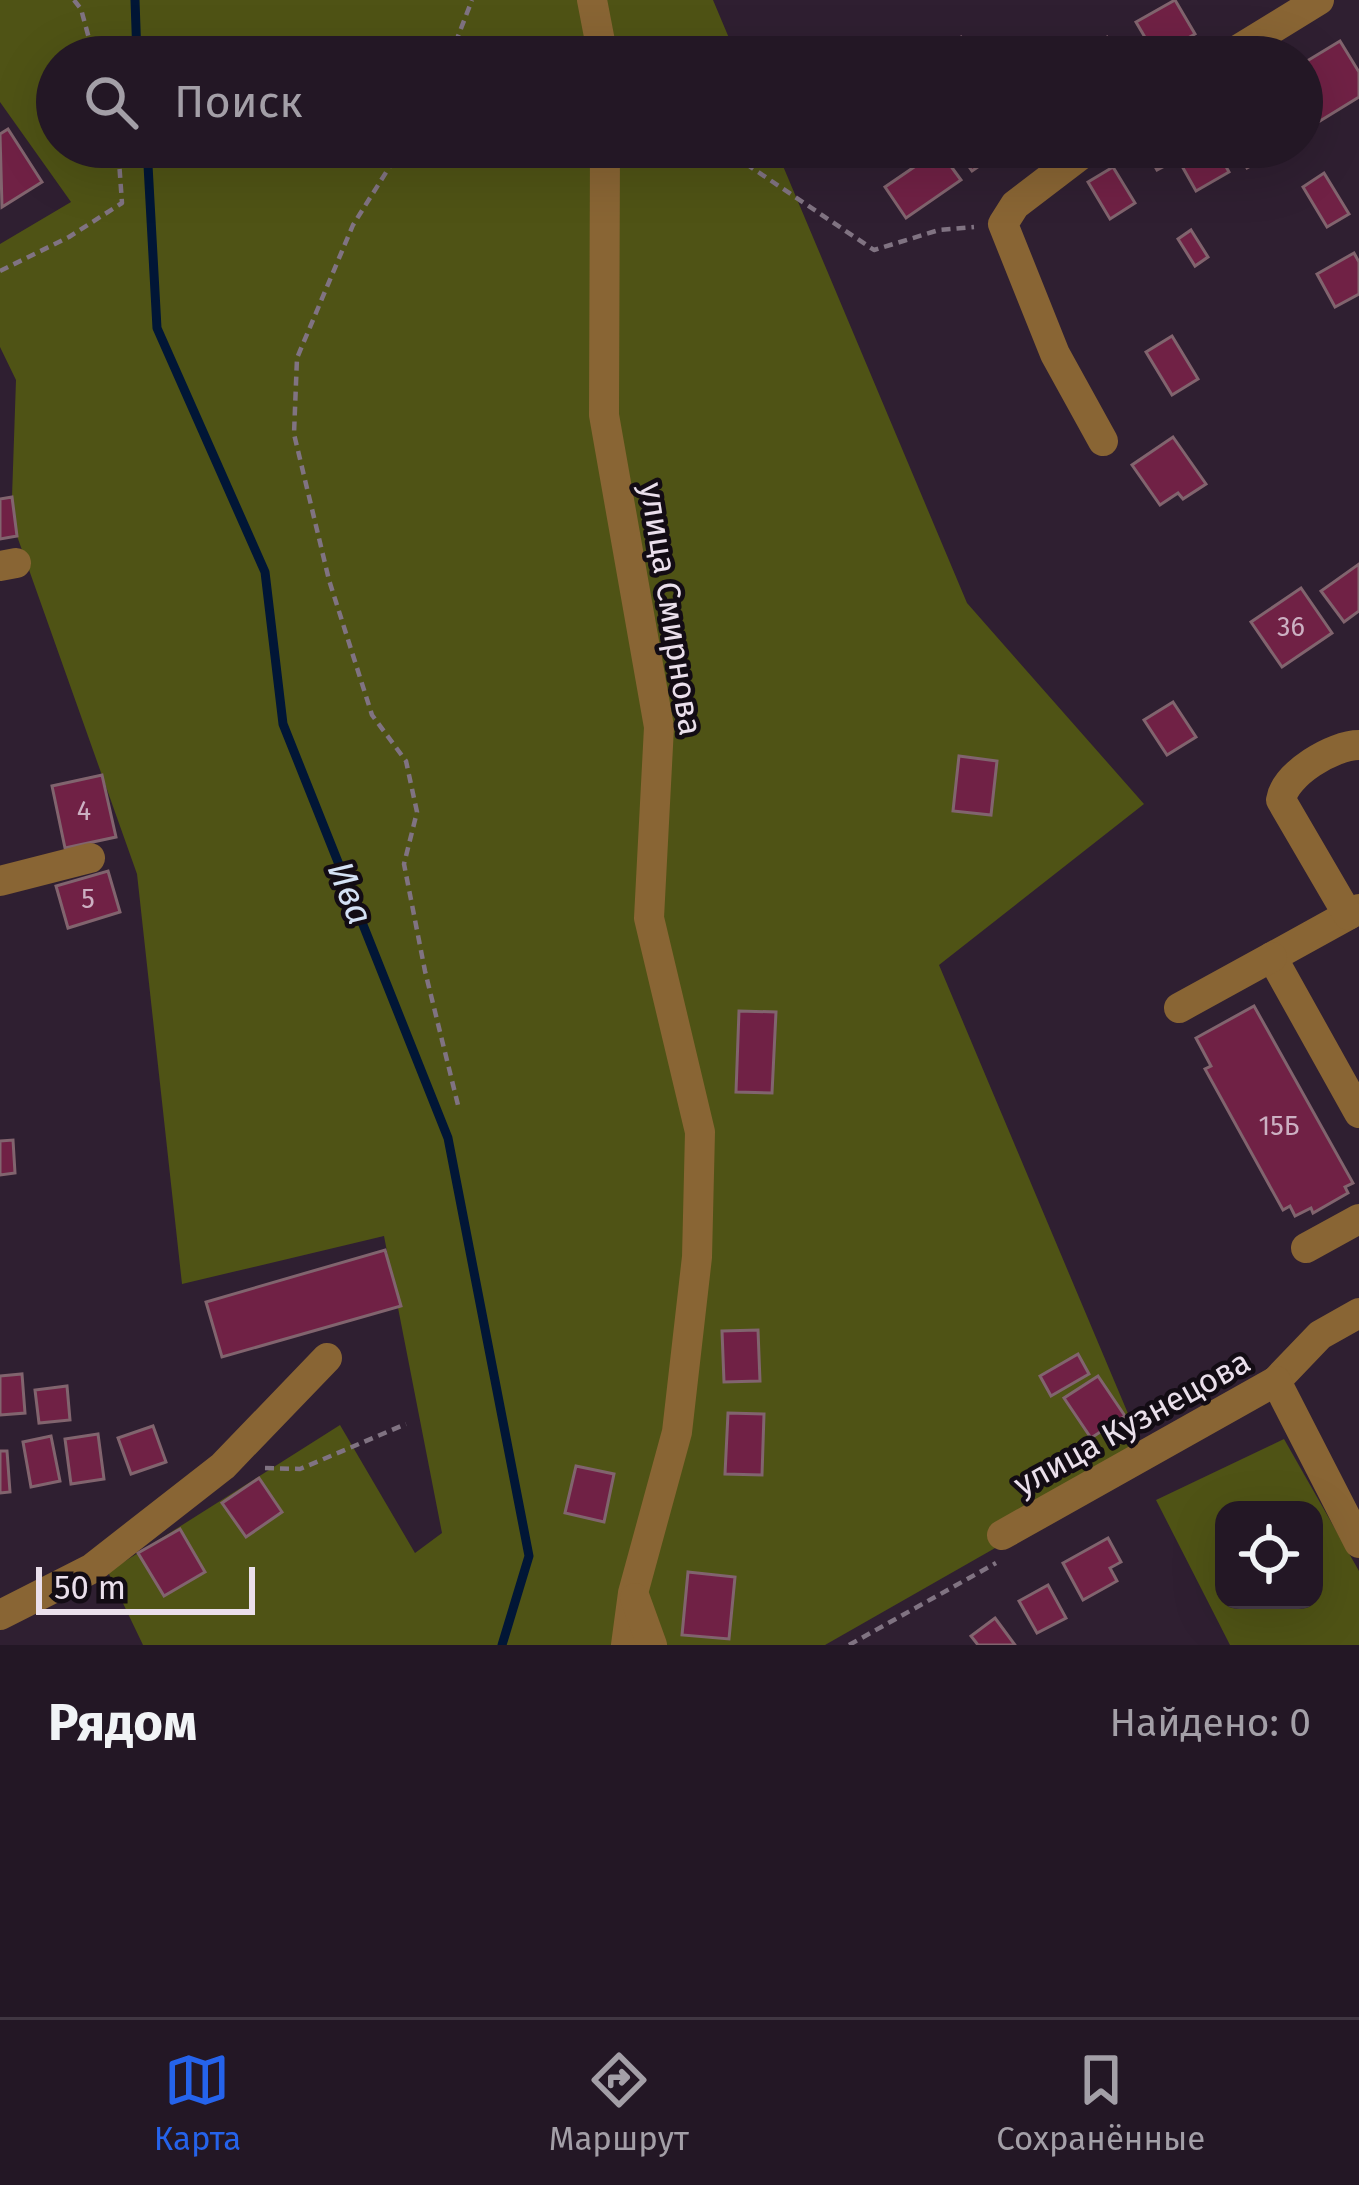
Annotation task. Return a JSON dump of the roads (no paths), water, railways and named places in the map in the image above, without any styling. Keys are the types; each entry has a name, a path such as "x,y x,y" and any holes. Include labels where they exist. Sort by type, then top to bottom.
{"street":[{"path":"592,0 599,36"},
{"path":"1260,36 1319,0"},
{"name":"улица Смирнова","path":"605,168 604,415 659,727 649,918 700,1132 697,1257 677,1432 633,1592 626,1645"},
{"path":"1066,168 1009,215 1055,354 1103,441"},
{"path":"1179,1008 1353,912 1281,800 1283,787 1293,777 1345,745 1359,746"},
{"path":"0,881 89,858"},
{"path":"1272,957 1359,1113"},
{"path":"1306,1248 1359,1219"},
{"name":"улица Кузнецова","path":"1006,1545 1282,1392 1320,1335 1359,1313"},
{"path":"0,1616 91,1569 223,1466 327,1358"},
{"path":"1282,1392 1359,1543"},
{"path":"633,1592 652,1645"}],"waterway":[{"name":"Ива","path":"135,0 136,36"},
{"name":"Ива","path":"148,168 157,328 265,572 283,724 448,1138 529,1556 502,1645"}]}
